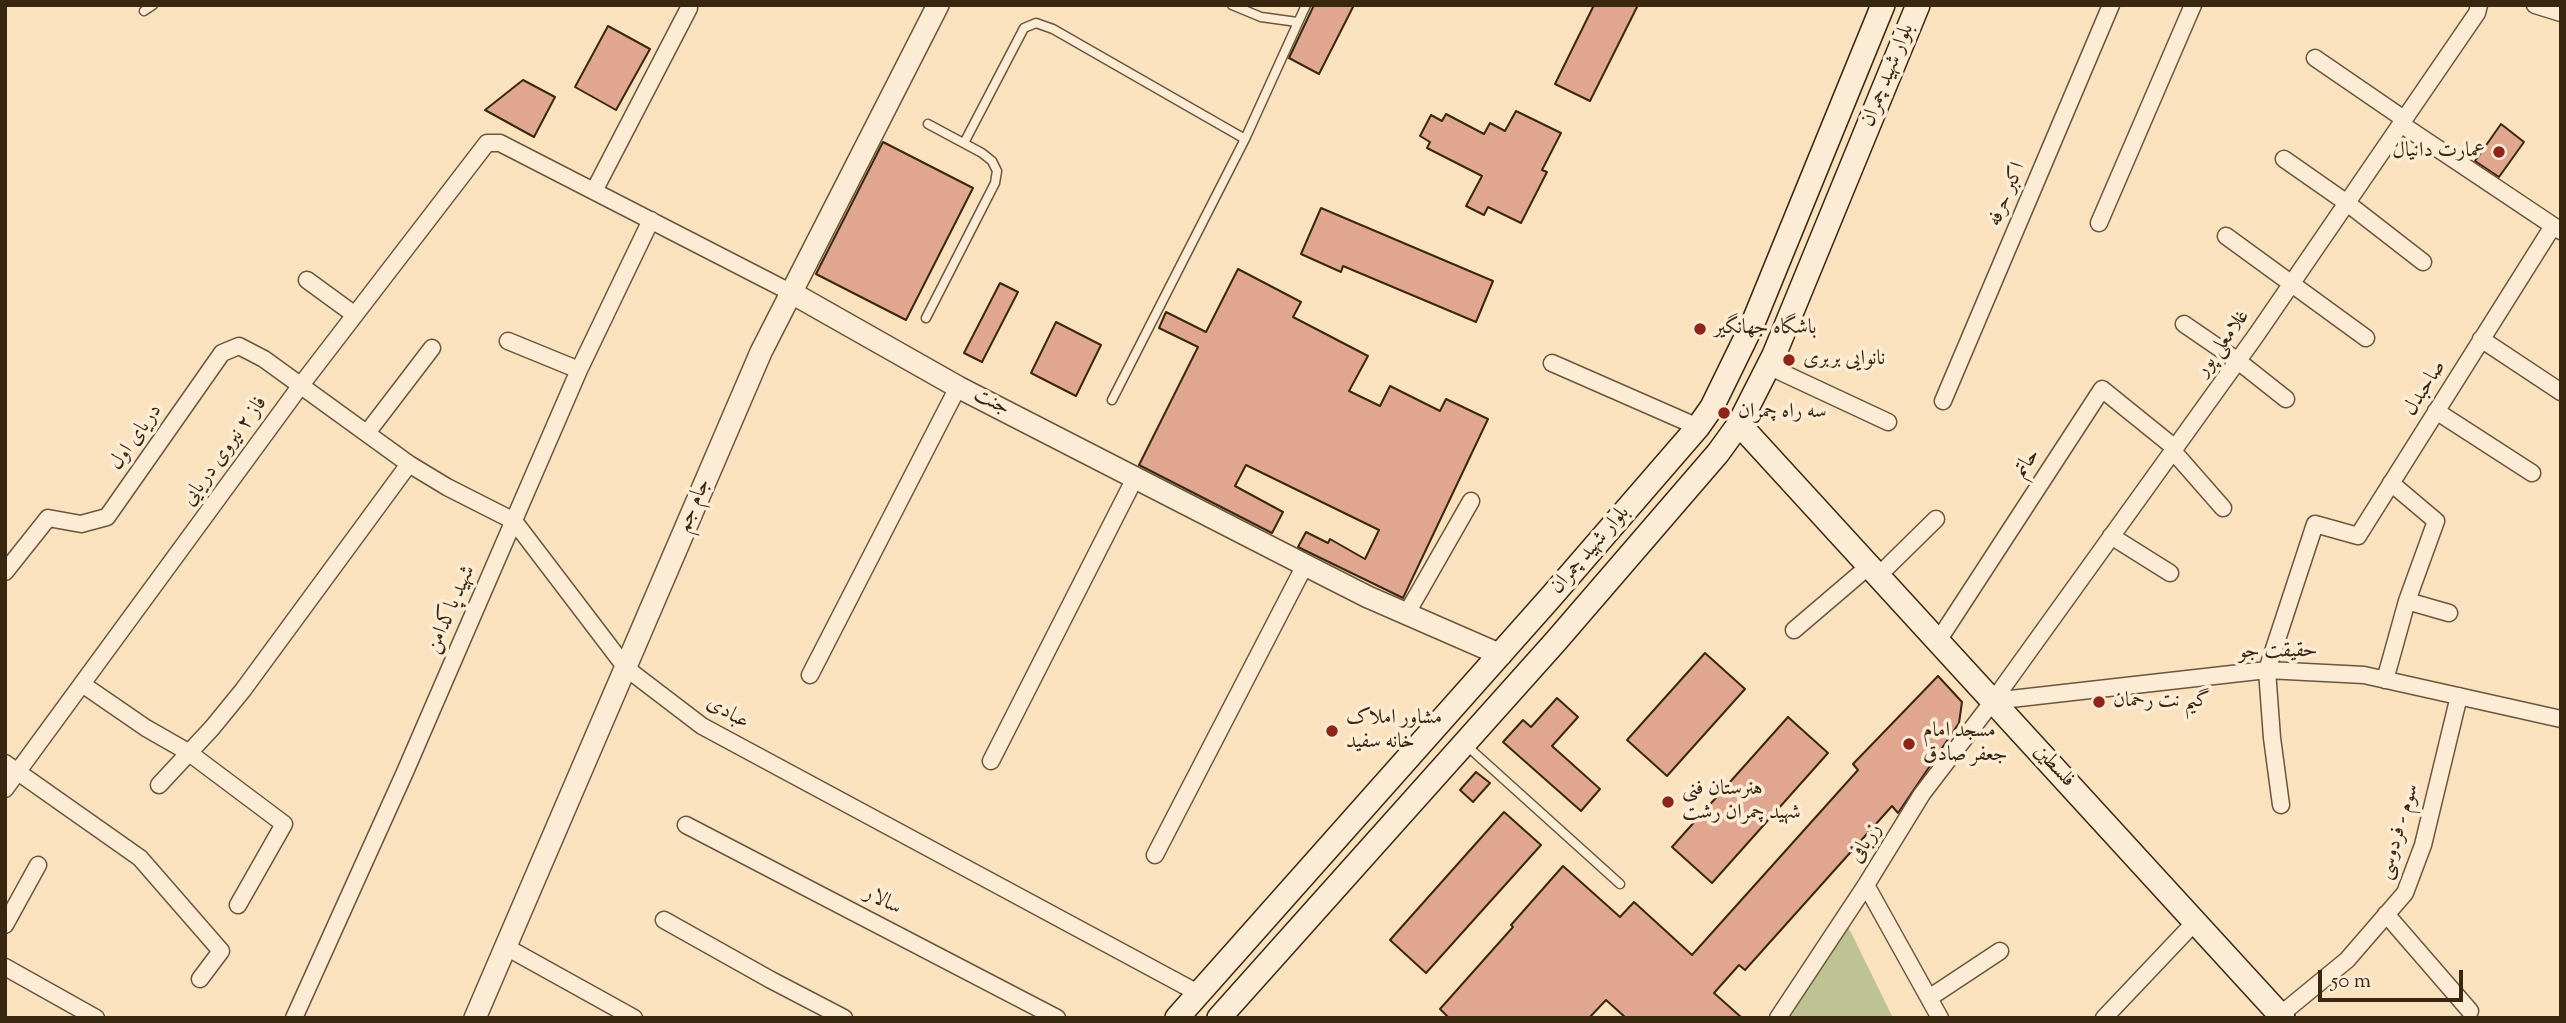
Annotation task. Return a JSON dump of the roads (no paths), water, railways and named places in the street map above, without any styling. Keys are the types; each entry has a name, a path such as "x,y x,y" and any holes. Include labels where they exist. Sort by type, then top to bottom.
{"main road":[{"name":"بلوار شهید چمران","path":"1177,1018 1500,655 1698,427 1712,407 1753,323 1883,5"},
{"name":"بلوار شهید چمران","path":"1219,1018 1525,675 1739,424 1768,366 1918,5"},
{"name":"فلسطین","path":"1739,424 2282,1016"},
{"path":"1500,655 1525,675"},
{"path":"1429,736 1459,750"}],"street":[{"name":"جام جم","path":"475,1018 761,352 938,5"},
{"name":"اکبر حرفه","path":"1942,401 2111,5"},
{"path":"2099,223 2193,5"},
{"name":"غلامعلی پور","path":"1993,701 2292,284 2477,13 2479,5"},
{"path":"2535,5 2561,13"},
{"path":"594,191 689,8"},
{"name":"صاحبدل","path":"2267,670 2315,524 2358,536 2481,339 2557,229 2315,58"},
{"name":"جنت","path":"487,143 500,143 651,220 792,293 958,387 1304,565 1368,597 1500,655"},
{"name":"فاز ۲ نیروی دریایی","path":"5,789 12,767 82,684 301,385 487,143"},
{"path":"2284,159 2347,203 2423,262"},
{"name":"شهید پاکدامن","path":"294,1018 579,370 651,220"},
{"path":"2226,236 2367,338"},
{"path":"307,280 355,315"},
{"path":"2185,324 2286,398"},
{"path":"2481,339 2561,391"},
{"path":"508,341 579,370"},
{"name":"دریای اول","path":"5,572 48,518 81,524 107,517 222,353 239,346 264,359 301,385"},
{"path":"367,433 432,348"},
{"path":"1552,363 1698,427"},
{"path":"1768,366 1888,422"},
{"name":"عبادی","path":"301,385 409,464 514,522 626,668 702,726 1198,993"},
{"path":"810,675 958,387"},
{"name":"حاتم","path":"1938,641 2102,389 2174,450"},
{"path":"2436,411 2532,473"},
{"path":"2174,450 2223,508"},
{"path":"159,785 243,691 409,464"},
{"path":"990,761 1135,478"},
{"path":"2385,680 2407,601 2436,521 2391,483"},
{"path":"1407,613 1471,501"},
{"path":"1794,629 1874,571 1936,519"},
{"path":"2111,536 2170,573"},
{"path":"1156,855 1304,565"},
{"path":"2407,601 2449,613"},
{"path":"2267,670 2281,805"},
{"name":"حقیقت جو","path":"1993,701 2267,670 2364,675 2561,719"},
{"path":"82,684 146,728 188,752 284,824 238,905"},
{"name":"سوم - فردوسی","path":"2282,1016 2347,960 2404,893 2423,845 2459,696"},
{"name":"زربافی","path":"1940,1018 1866,885 1922,794 1993,701"},
{"path":"12,767 140,858 221,951 200,979"},
{"name":"سالار","path":"686,825 1057,1018"},
{"path":"5,925 38,865"},
{"path":"1778,1018 1866,885"},
{"path":"2386,914 2470,1011"},
{"path":"664,920 844,1018"},
{"path":"2108,1016 2195,922"},
{"path":"506,947 634,1018"},
{"path":"1929,998 2000,951"},
{"path":"5,967 96,1018"}],"lane":[{"path":"144,11 153,5"},
{"path":"1232,5 1261,17 1297,22"},
{"path":"1112,400 1245,139 1307,5"},
{"path":"964,142 1024,28 1036,23 1053,29 1245,139"},
{"path":"926,318 995,183 997,171 992,161 964,142 928,124"},
{"path":"1459,750 1620,884"}],"place":[{"name":"عمارت دانیال","path":"2499,152"},
{"name":"باشگاه جهانگیر","path":"1700,329"},
{"name":"نانوایی بربری","path":"1789,360"},
{"name":"سه راه چمران","path":"1724,413"},
{"name":"گیم نت رحمان","path":"2099,702"},
{"name":"مشاور املاک خانه سفید","path":"1332,731"},
{"name":"مسجد امام جعفر صادق","path":"1909,744"},
{"name":"هنرستان فنی شهید چمران رشت","path":"1668,802"}]}
